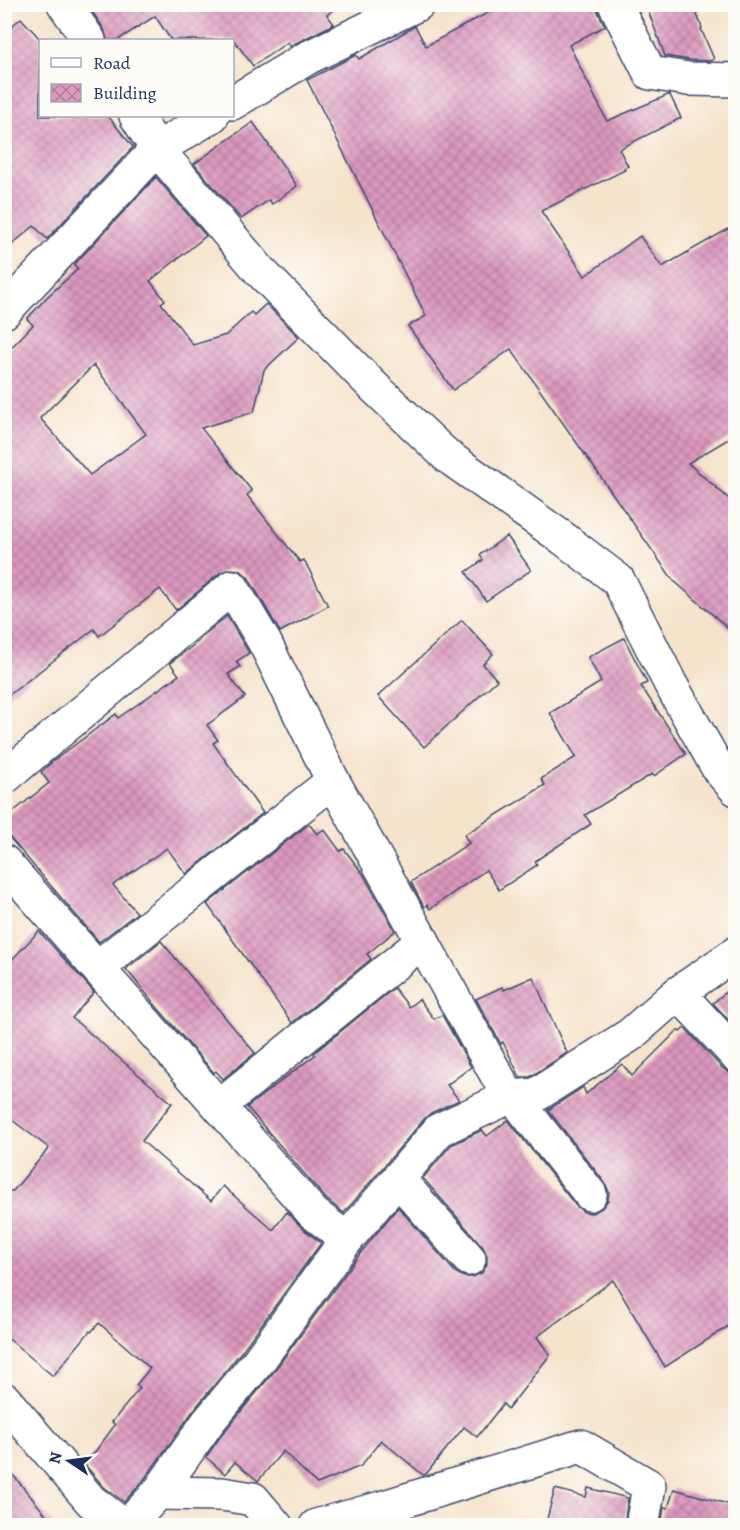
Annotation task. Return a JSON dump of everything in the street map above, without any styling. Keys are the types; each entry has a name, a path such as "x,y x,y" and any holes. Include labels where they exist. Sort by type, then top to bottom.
{"street":[{"path":"64,4 88,39"},
{"path":"234,102 307,58 418,4"},
{"path":"615,4 650,73 688,79 735,80"},
{"path":"137,117 157,149 260,271 373,386 447,456 618,580 675,693 719,770 735,789"},
{"path":"4,312 157,149 210,117"},
{"path":"4,778 232,587 265,643 333,781 511,1097 590,1194"},
{"path":"98,968 333,781"},
{"path":"4,862 314,1213 347,1239"},
{"path":"219,1106 423,941"},
{"path":"4,1399 91,1501 125,1526 158,1493 208,1422 257,1363 347,1239 439,1130 511,1097 536,1095 630,1035 678,993 735,953"},
{"path":"678,993 735,1055"},
{"path":"398,1179 469,1259"},
{"path":"316,1526 581,1446 650,1486 642,1526"},
{"path":"158,1493 222,1494 253,1499 276,1526"}],"building":[{"path":"99,4 341,4 327,15 334,24 290,46 288,42 253,66 234,39 170,39 155,16 120,39 107,39 104,29 91,10"},
{"path":"504,4 597,4 605,26 569,45 607,121 668,95 681,118 619,149 628,166 624,168 625,170 541,211 585,276 640,236 662,267 735,225 735,435 688,463 735,504 735,634 673,580 511,349 453,390 408,326 426,316 307,80 356,55 359,59 415,26 426,46"},
{"path":"636,4 693,4 714,59 710,61 690,60 665,56 646,5 639,9"},
{"path":"21,18 40,39 39,117 109,117 133,147 47,239 34,226 4,251 4,33"},
{"path":"253,122 297,186 272,204 269,200 241,219 194,164"},
{"path":"156,177 206,236 150,281 165,300 161,303 193,345 226,335 251,312 254,315 266,304 299,337 264,370 254,412 201,428 252,491 247,495 300,562 304,560 328,606 280,632 248,577 240,570 229,569 220,573 176,610 160,589 99,636 94,629 4,699 4,355 33,325 27,319 78,269 74,265","holes":["94,365 146,434 90,475 40,418"]},
{"path":"507,536 531,570 486,601 466,572 483,560 480,555"},
{"path":"227,616 249,653 236,662 240,667 228,674 245,697 207,725 218,740 213,743 263,813 186,874 167,848 113,885 137,913 99,942 4,831 4,819 49,783 41,772 52,762 116,714 118,718 179,675 170,663"},
{"path":"462,620 493,654 483,664 497,680 424,747 378,696"},
{"path":"624,638 647,683 641,686 686,754 654,776 652,774 585,815 591,824 535,861 537,865 499,890 486,870 430,909 427,905 424,907 411,882 469,843 464,835 545,785 541,779 576,757 550,713 601,682 588,657"},
{"path":"309,824 317,834 324,829 340,851 344,849 363,874 395,931 367,954 371,959 292,1023 207,904"},
{"path":"39,931 94,992 72,1018 172,1103 142,1141 211,1201 223,1186 273,1230 287,1212 321,1243 242,1351 193,1411 143,1481 124,1502 104,1487 85,1465 115,1425 112,1422 140,1388 136,1385 150,1368 99,1323 53,1376 4,1335 4,1191 13,1191 49,1148 4,1114 4,968"},
{"path":"161,941 255,1053 223,1079 216,1071 214,1073 126,969"},
{"path":"533,977 567,1053 530,1077 520,1077 503,1042 501,1044 476,999 502,987 504,990"},
{"path":"735,984 735,1027 713,1003"},
{"path":"394,988 409,1007 419,999 434,1019 442,1015 471,1067 447,1085 459,1100 425,1118 344,1213 326,1199 247,1107 315,1055 314,1053"},
{"path":"685,1028 722,1068 735,1073 735,1322 665,1367 613,1280 537,1337 550,1355 508,1409 503,1404 477,1437 464,1427 423,1475 381,1440 361,1466 317,1484 283,1451 258,1481 235,1462 225,1474 206,1457 398,1207 455,1272 464,1277 482,1273 487,1264 487,1256 483,1247 423,1178 451,1145 482,1130 487,1136 508,1120 576,1206 584,1212 592,1213 602,1208 608,1200 609,1192 605,1183 548,1110 583,1087 586,1094 622,1064 632,1076 678,1030 680,1032"},
{"path":"4,1464 55,1526 4,1526"},
{"path":"588,1488 628,1498 624,1526 545,1526 555,1489 586,1497"},
{"path":"674,1489 735,1506 735,1526 661,1526 664,1507 668,1508"}]}
